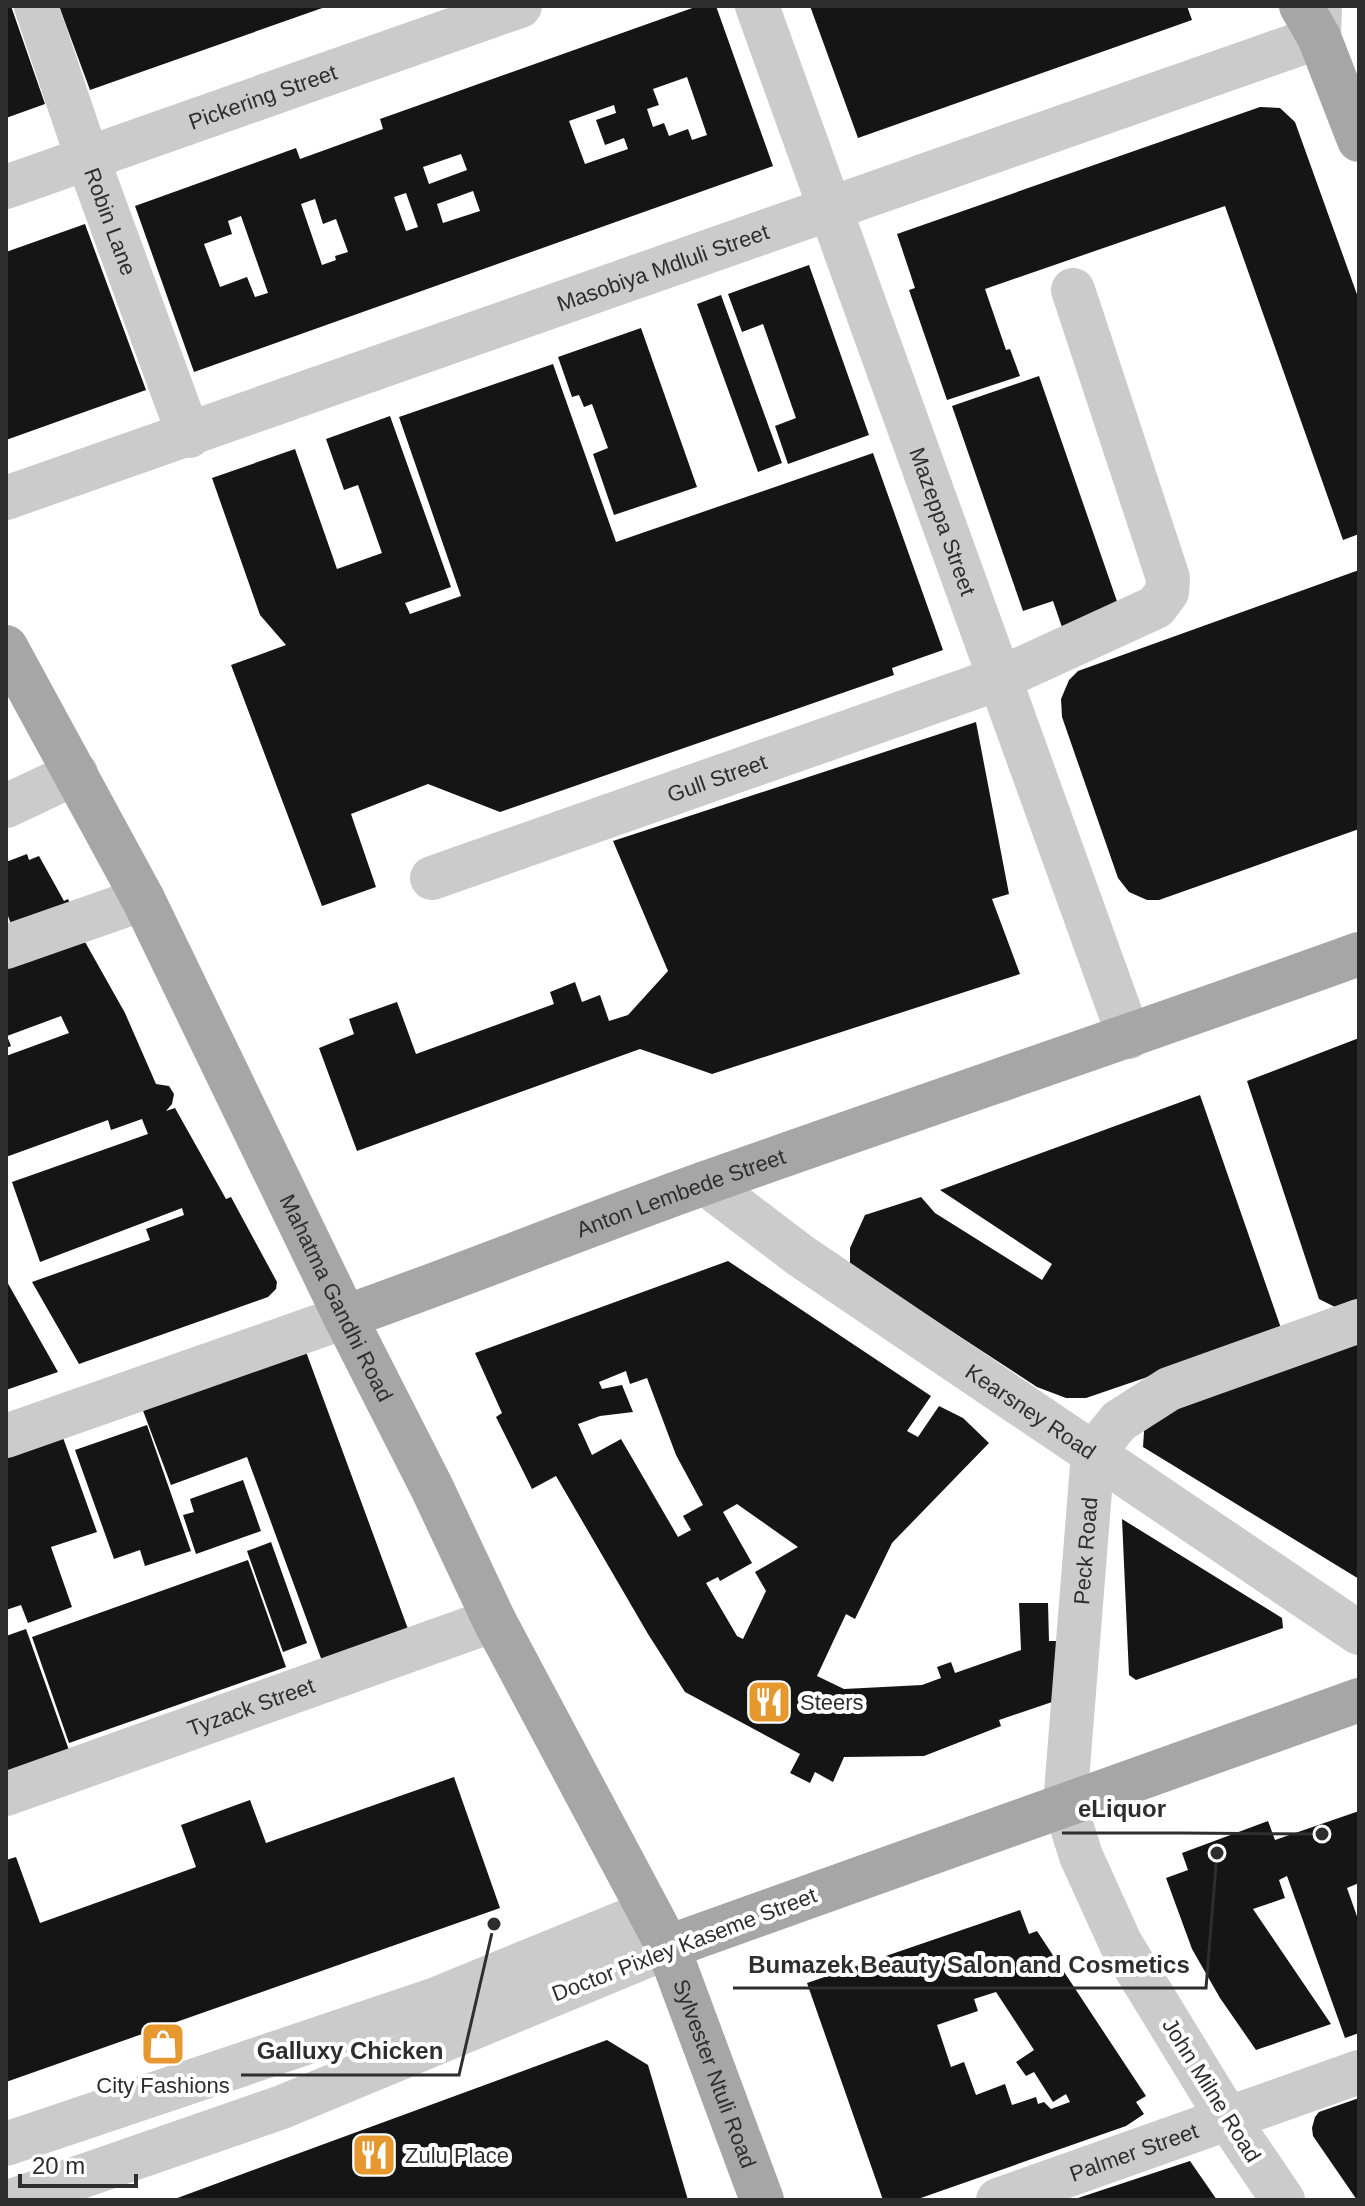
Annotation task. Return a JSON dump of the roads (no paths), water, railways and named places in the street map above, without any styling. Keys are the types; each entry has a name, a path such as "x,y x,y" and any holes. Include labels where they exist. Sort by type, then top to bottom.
{"main road":[{"path":"1313,16 1359,140"},
{"name":"Mahatma Gandhi Road","path":"6,647 143,899 494,1620 658,1930"},
{"name":"Anton Lembede Street","path":"345,1317 705,1183 1359,954"},
{"name":"Doctor Pixley Kaseme Street","path":"658,1930 1065,1805 1359,1700"},
{"name":"Sylvester Ntuli Road","path":"658,1930 762,2200"}],"street":[{"name":"Robin Lane","path":"36,6 87,157 189,436"},
{"name":"Pickering Street","path":"6,187 520,6"},
{"name":"Mazeppa Street","path":"757,6 1129,1037"},
{"name":"Masobiya Mdluli Street","path":"6,498 832,209 1313,16"},
{"name":"Gull Street","path":"432,878 1001,678 1156,607 1167,592 1168,578 1073,290"},
{"path":"6,806 76,773"},
{"path":"6,947 143,899"},
{"name":"Kearsney Road","path":"705,1183 801,1256 1359,1633"},
{"name":"Anton Lembede Street","path":"6,1436 345,1317"},
{"path":"1093,1453 1119,1421 1169,1389 1359,1321"},
{"name":"Peck Road","path":"1065,1805 1093,1453"},
{"name":"Tyzack Street","path":"6,1794 494,1620"},
{"name":"John Milne Road","path":"1065,1805 1081,1856 1121,1944 1228,2119 1283,2200"},
{"name":"Doctor Pixley Kaseme Street","path":"6,2144 436,1999 658,1930"},
{"name":"Doctor Pixley Kaseme Street","path":"14,2200 282,2107 658,1930"},
{"name":"Palmer Street","path":"998,2200 1359,2072"}],"place":[{"name":"Steers","path":"769,1702"},
{"name":"eLiquor","path":"1322,1834"},
{"name":"Bumazek Beauty Salon and Cosmetics","path":"1217,1853"},
{"name":"Galluxy Chicken","path":"494,1924"},
{"name":"City Fashions","path":"163,2044"},
{"name":"Zulu Place","path":"374,2155"}]}
